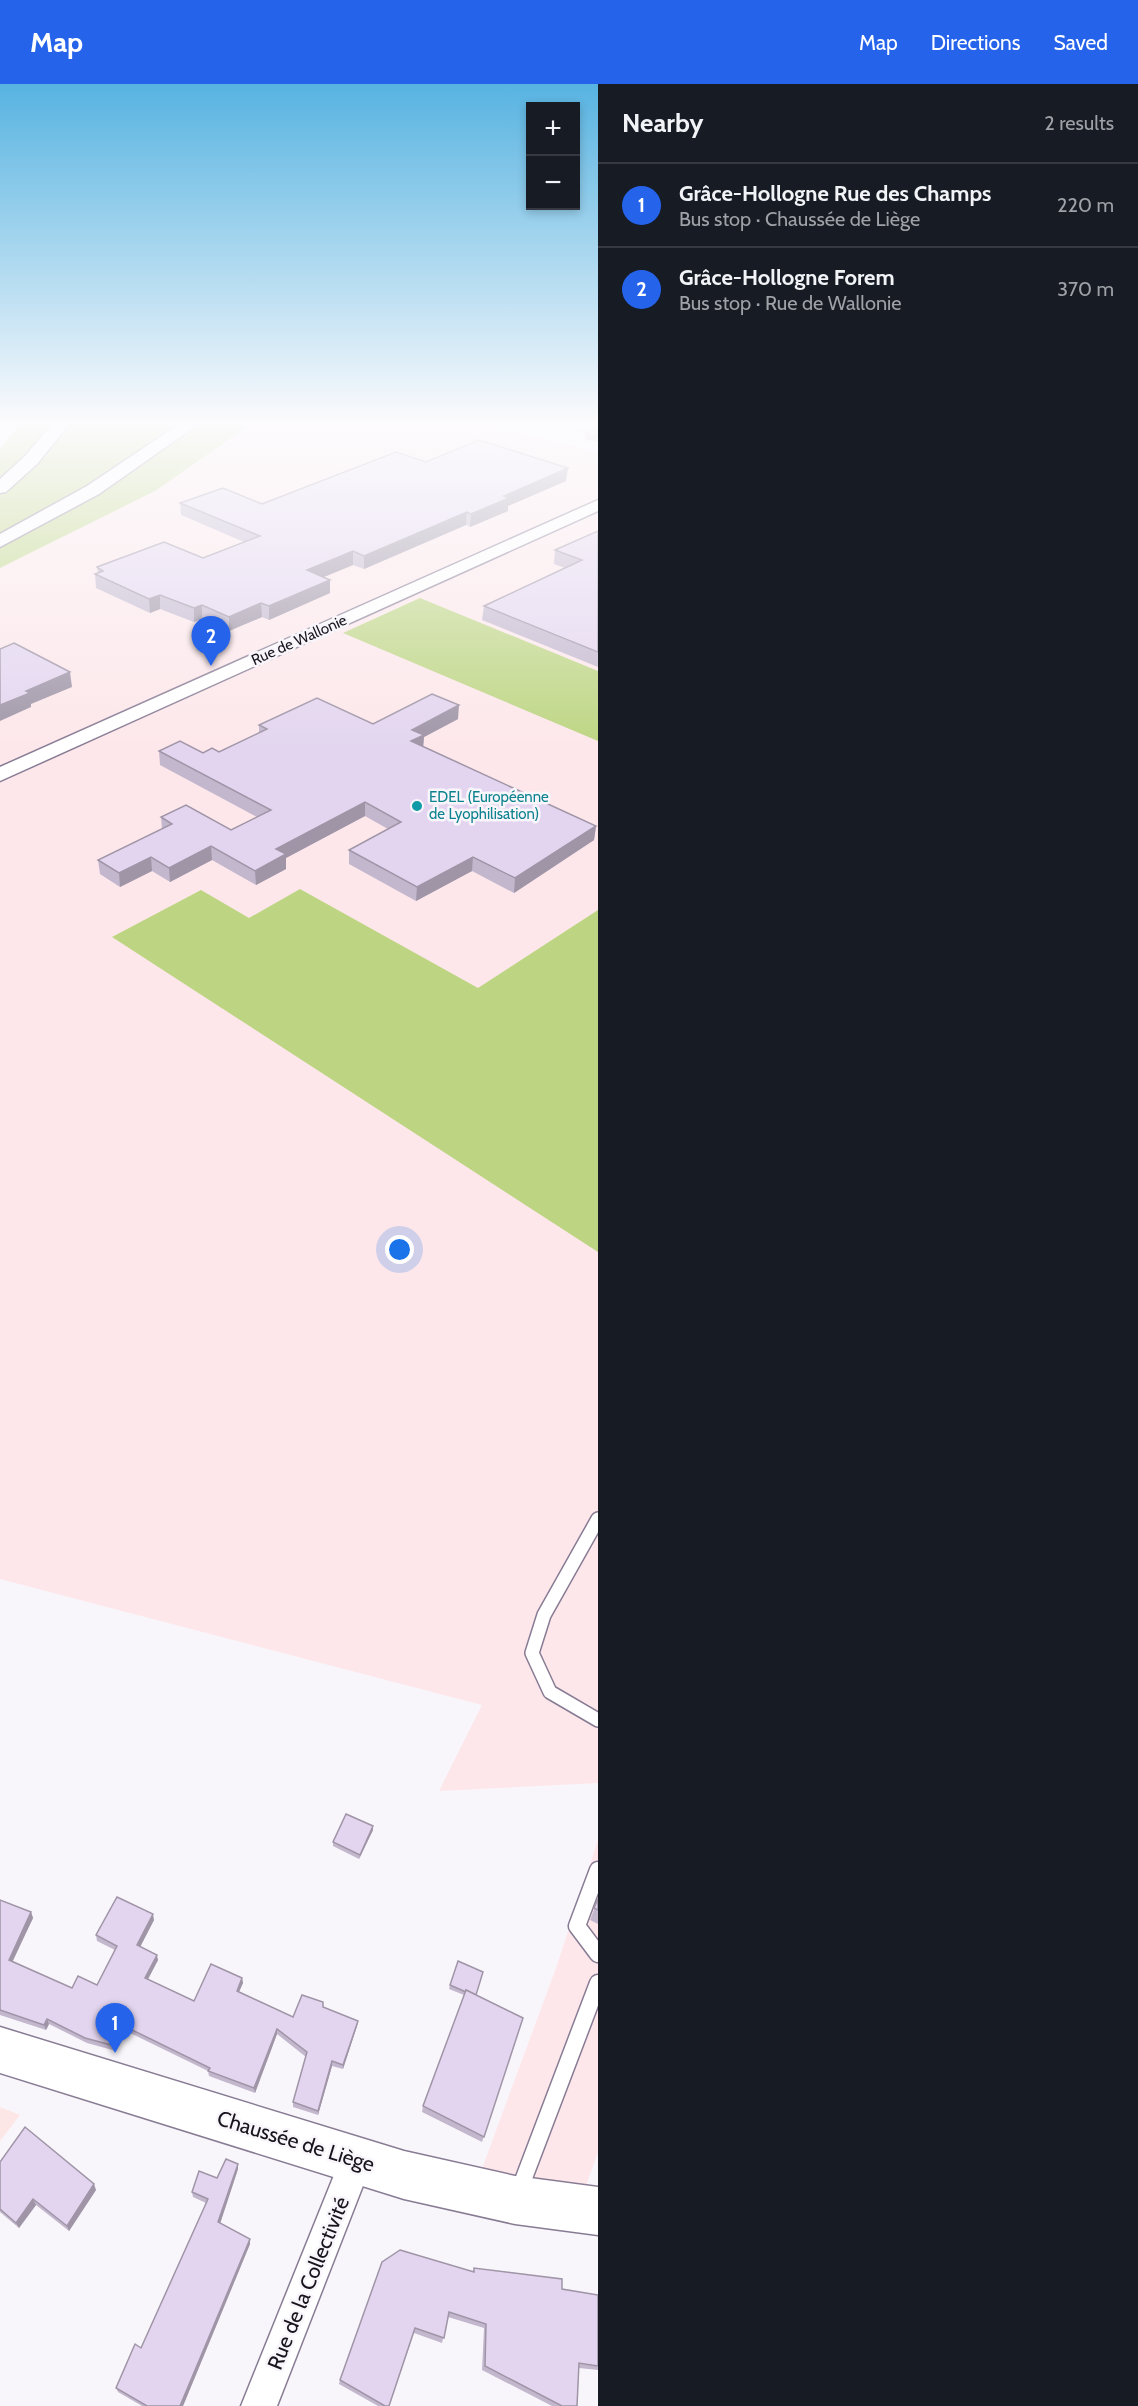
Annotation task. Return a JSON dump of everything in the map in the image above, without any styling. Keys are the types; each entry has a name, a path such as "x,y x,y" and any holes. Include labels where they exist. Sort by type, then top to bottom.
{"highway":[{"path":"0,541 18,531"}],"street":[{"name":"Rue de Wallonie","path":"0,775 540,531"},
{"name":"Chaussée de Liège","path":"0,2050 404,2175 515,2200 598,2211"},
{"name":"Rue de la Collectivité","path":"259,2406 357,2160"}],"lane":[{"path":"598,1519 544,1615 532,1653 550,1692 598,1720"},
{"path":"598,1870 577,1926 598,1954"},
{"path":"515,2200 598,1983"}],"shaded area":[{"path":"74,531 598,531 598,1783 439,1791 482,1705 0,1579 0,568"},
{"path":"598,1840 598,2152 586,2186 480,2174 556,1968"},
{"path":"0,2107 20,2115 0,2141"}],"green space":[{"path":"0,531 74,531 0,568"},
{"path":"420,598 598,671 598,741 343,633"},
{"path":"300,889 478,988 598,910 598,1252 112,937 201,890 249,918"}],"building":[{"path":"249,531 422,531 364,556 353,551 307,570 330,580 269,606 261,603 229,617 202,605 194,608 160,595 149,599 95,574 103,571 97,567 164,542 203,558 260,536"},
{"path":"598,531 598,652 484,606 582,560 555,550"},
{"path":"14,643 70,672 26,691 30,693 0,705 0,649"},
{"path":"432,694 459,705 412,730 424,735 411,741 596,826 515,878 473,857 417,887 349,850 401,822 365,802 276,849 286,854 255,871 211,846 169,868 151,857 119,873 98,860 172,824 161,817 186,805 231,830 271,810 159,751 180,741 203,753 212,748 219,752 267,729 259,725 317,698 373,724"},
{"path":"346,1814 373,1826 360,1855 333,1842"},
{"path":"117,1897 153,1914 137,1945 157,1955 145,1978 194,2001 211,1964 242,1978 237,1991 293,2017 302,1995 323,2002 323,2007 358,2021 343,2065 332,2061 318,2111 293,2102 307,2052 277,2029 254,2088 208,2071 210,2068 124,2026 115,2046 85,2038 47,2019 44,2025 0,2010 0,1900 31,1912 9,1960 72,1988 78,1976 97,1985 117,1946 96,1935"},
{"path":"458,1961 483,1972 476,1995 450,1985"},
{"path":"466,1990 523,2018 484,2137 423,2106"},
{"path":"25,2127 94,2184 67,2226 33,2199 16,2223 0,2209 0,2162"},
{"path":"226,2159 238,2164 218,2222 250,2239 180,2406 147,2406 116,2388 135,2344 141,2348 208,2199 192,2192 199,2171 217,2178"},
{"path":"400,2250 474,2272 474,2268 562,2279 562,2289 598,2295 598,2366 579,2363 577,2406 562,2406 485,2366 486,2324 449,2312 444,2338 415,2328 389,2406 385,2406 340,2380 382,2262"}],"place":[{"name":"Grâce-Hollogne Forem","path":"211,666"},
{"name":"EDEL (Européenne de Lyophilisation)","path":"417,806"},
{"name":"Grâce-Hollogne Rue des Champs","path":"115,2053"}]}
